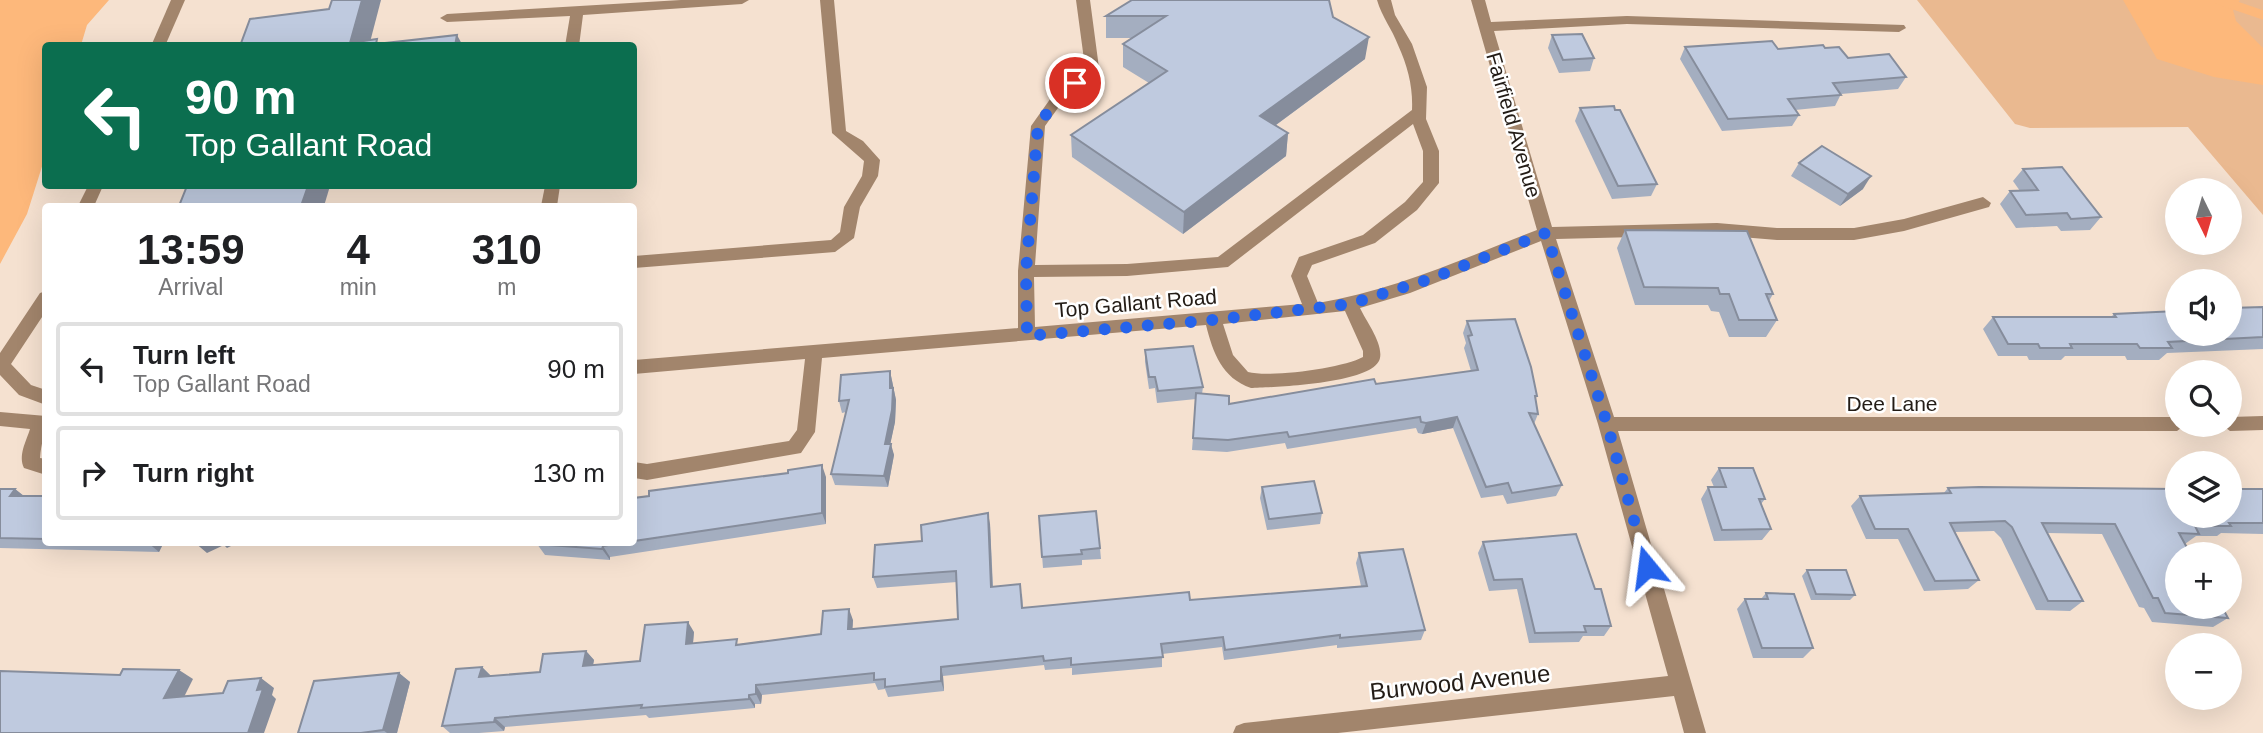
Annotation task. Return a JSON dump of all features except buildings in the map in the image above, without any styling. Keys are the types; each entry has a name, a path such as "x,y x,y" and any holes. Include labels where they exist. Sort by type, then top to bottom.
{"street":[{"path":"160,42 178,0"},
{"path":"447,18 557,6 577,11 742,0"},
{"path":"637,262 835,246 848,234 852,207 870,176 872,160 858,145 839,133 827,0"},
{"path":"1027,336 1026,271 1038,125 1059,98 1092,68 1083,0"},
{"path":"1313,310 1299,276 1305,261 1369,239 1411,206 1432,183 1431,151 1418,113 1420,87 1405,44 1388,15 1384,0"},
{"name":"Fairfield Avenue","path":"1478,0 1546,233 1607,424 1695,733"},
{"path":"573,42 577,11"},
{"path":"1486,27 1627,20 1899,28"},
{"path":"1026,271 1127,270 1222,263 1418,113"},
{"path":"1546,233 1717,229 1790,234 1854,234 1904,225 1983,203"},
{"name":"Top Gallant Road","path":"637,368 1313,310 1350,304 1430,279 1546,233"},
{"path":"42,303 1,366 25,390 42,396"},
{"path":"1213,320 1225,357 1232,370 1243,379 1251,381 1318,374 1361,368 1371,362 1372,351 1350,304"},
{"path":"637,470 647,472 794,447 806,432 814,352"},
{"path":"0,418 42,424"},
{"name":"Dee Lane","path":"1607,424 2165,424"},
{"path":"2242,424 2263,424"},
{"path":"42,426 31,453 31,463 42,466"},
{"name":"Burwood Avenue","path":"1244,733 1681,685"}],"shaded area":[{"path":"0,0 109,0 87,25 82,42 42,42 42,166 27,214 0,264"},
{"path":"1917,0 2263,0 2263,215 2242,190 2242,178 2231,178 2188,127 2030,128 2015,124"},
{"path":"2123,0 2240,0 2233,10 2236,21 2263,48 2263,85 2214,77 2157,59"}],"waterway":[{"path":"2219,0 2263,15"}],"route":[{"path":"1075,83 1038,125 1026,271 1027,336 1213,320 1350,304 1430,279 1546,233 1607,424 1647,567"}]}
